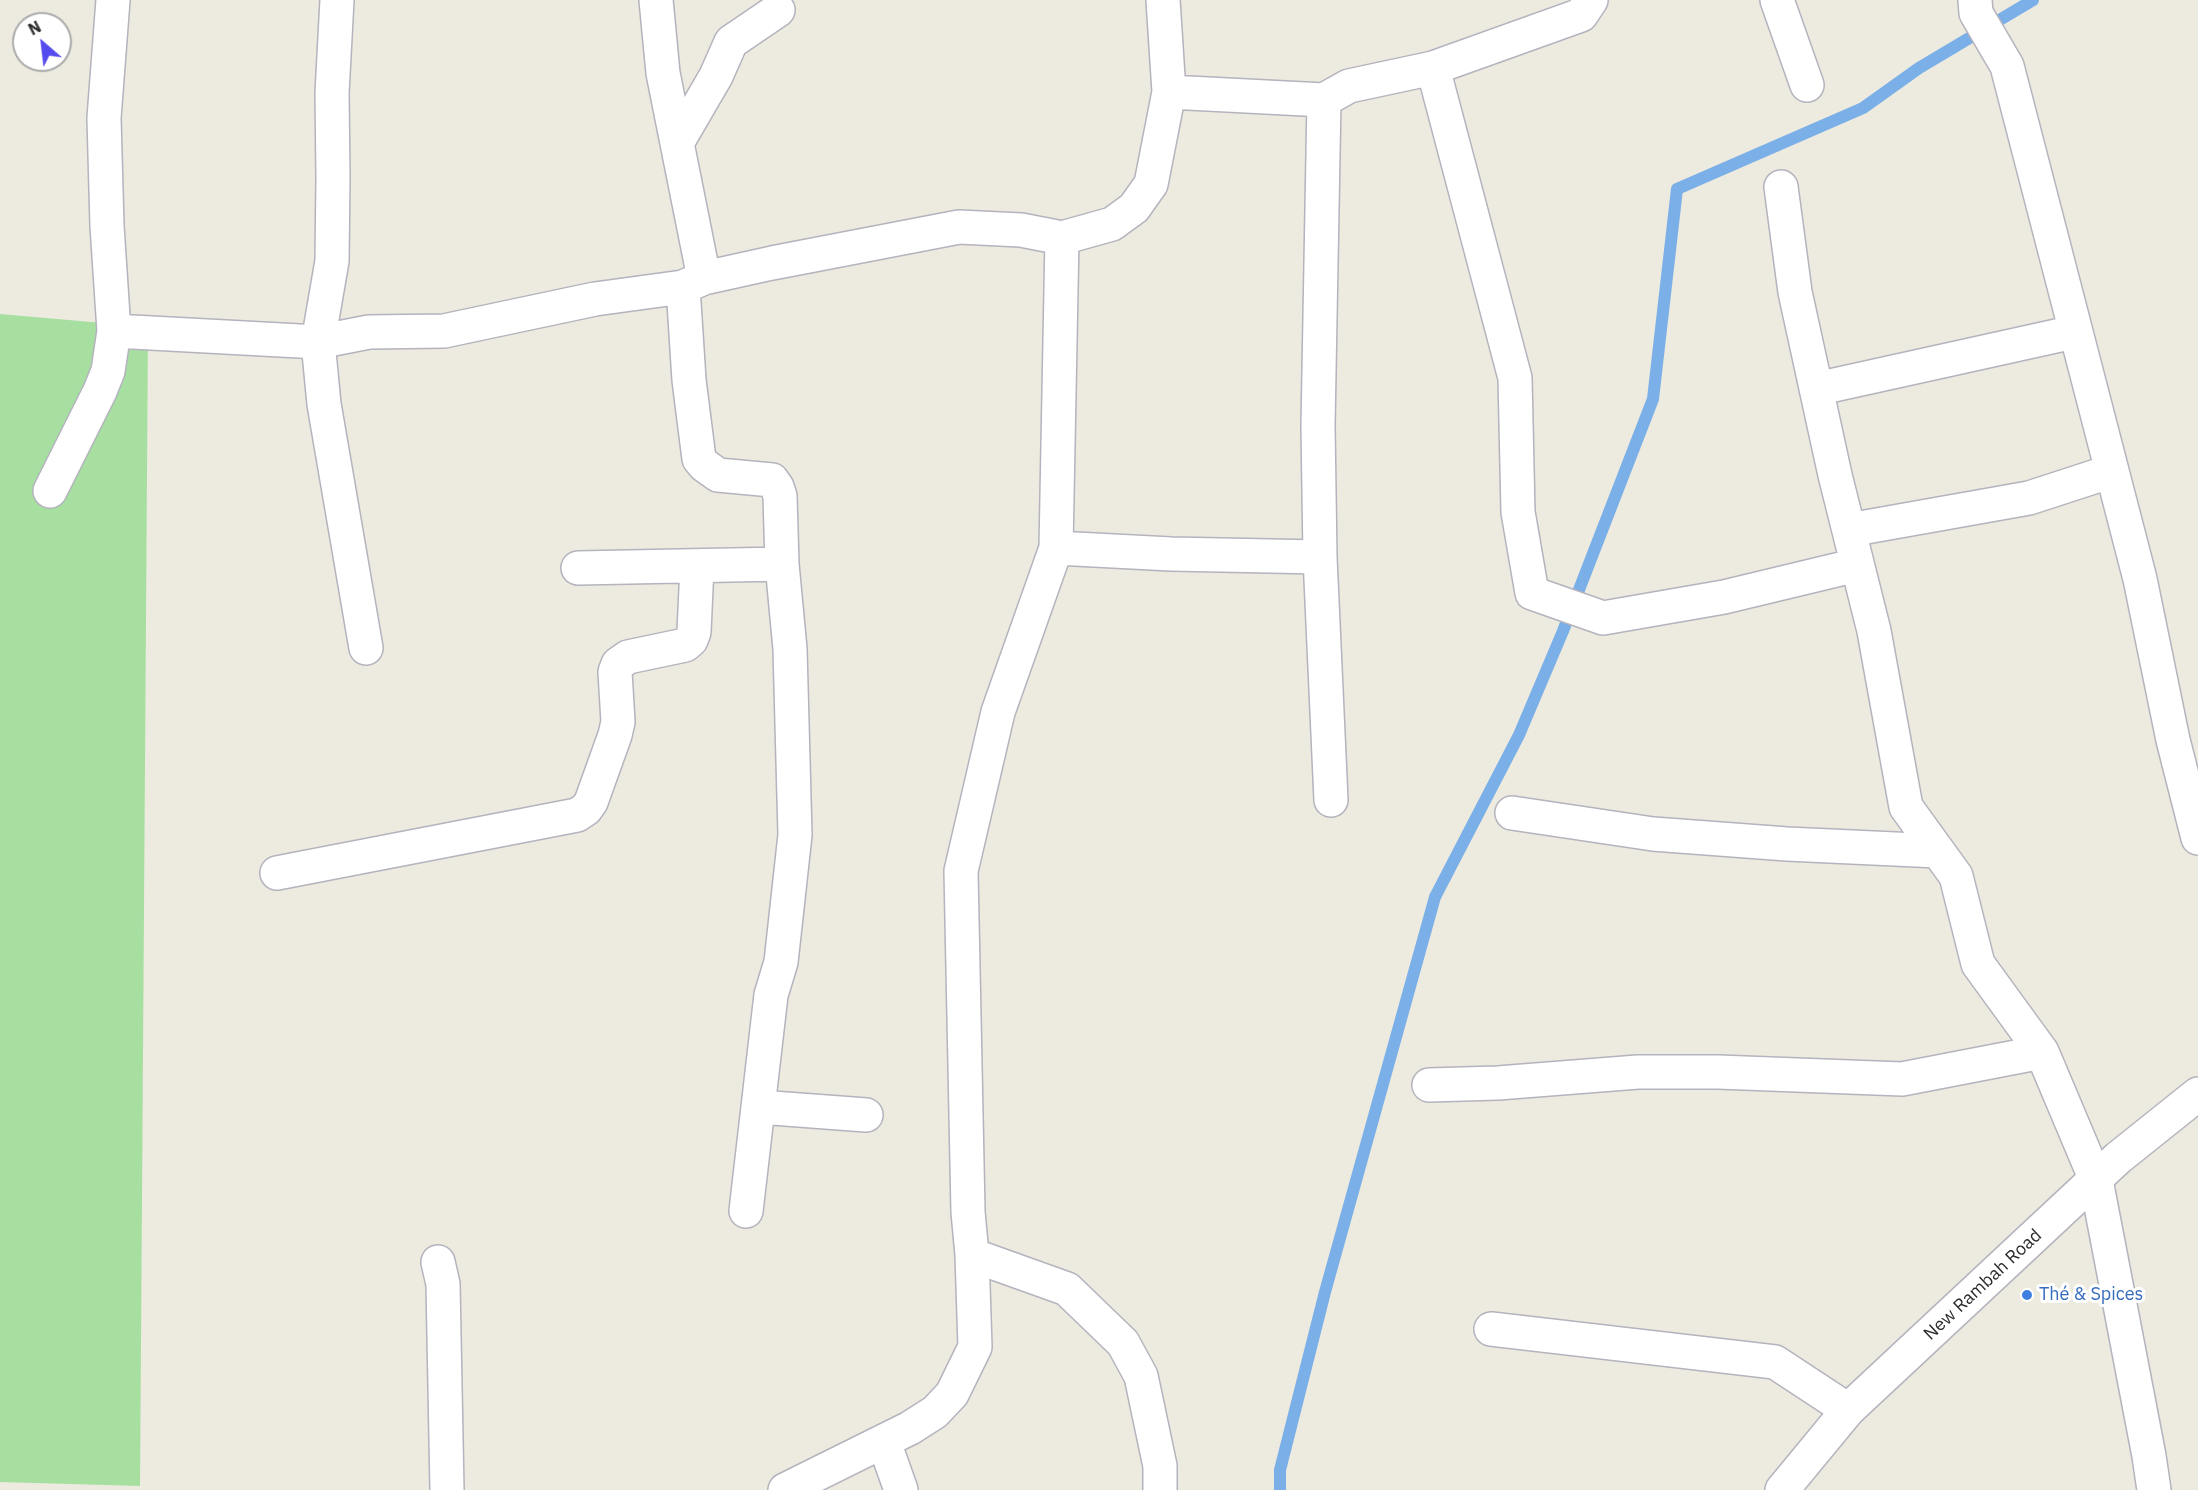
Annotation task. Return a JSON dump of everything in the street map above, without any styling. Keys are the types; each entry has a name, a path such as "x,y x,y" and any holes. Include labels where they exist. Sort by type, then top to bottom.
{"street":[{"path":"50,491 108,371 114,331 107,226 104,118 113,0"},
{"path":"337,0 332,93 332,261 318,342 324,404 366,648"},
{"path":"656,0 663,73 677,143 693,282 689,380 699,459 717,476 772,480 780,496 782,564 790,649 795,835 782,962 771,995 746,1211"},
{"path":"114,331 318,342 369,332 444,331 959,228 1021,230 1062,238 1112,224 1134,208 1151,184 1169,92 1163,0"},
{"path":"1169,92 1324,100 1349,86 1433,68 1581,15 1592,0"},
{"path":"1777,0 1808,85"},
{"path":"1975,6 2007,66 2074,332 2140,579 2173,740 2198,838"},
{"path":"677,143 716,76 732,42 778,10"},
{"path":"1433,68 1515,378 1518,512 1532,593 1603,618 1724,597 1857,565"},
{"path":"1324,100 1318,426 1320,557 1331,800"},
{"path":"1781,187 1794,292 1874,631 1905,807 1956,876 1978,964 2042,1052 2096,1180 2154,1490"},
{"path":"785,1490 884,1442 935,1412 952,1394 975,1347 968,1212 961,871 998,712 1056,548 1062,238"},
{"path":"1816,389 2074,332"},
{"path":"1849,530 2029,498 2112,471"},
{"path":"1056,548 1171,554 1320,557"},
{"path":"579,568 782,564"},
{"path":"277,873 578,815 591,802 615,735 618,722 615,672 618,664 627,657 685,645 691,640 694,632 697,566"},
{"path":"1512,813 1653,834 1787,844 1938,851"},
{"path":"1429,1085 1498,1083 1638,1072 1718,1072 1902,1079 2042,1052"},
{"name":"New Rambah Road","path":"1782,1490 1848,1410 2118,1158 2198,1094"},
{"path":"759,1107 866,1115"},
{"path":"972,1255 1067,1289 1124,1344 1141,1376 1160,1466 1160,1490"},
{"path":"438,1262 442,1284 447,1490"},
{"path":"1491,1329 1775,1362 1848,1410"},
{"path":"884,1442 901,1490"}],"green space":[{"path":"0,314 148,327 140,1486 0,1482"}],"waterway":[{"path":"1280,1490 1280,1470 1325,1292 1435,897 1519,735 1563,631 1653,399 1677,189 1863,108 1919,68 2033,0"}],"place":[{"name":"Thé & Spices","path":"2027,1295"}]}
